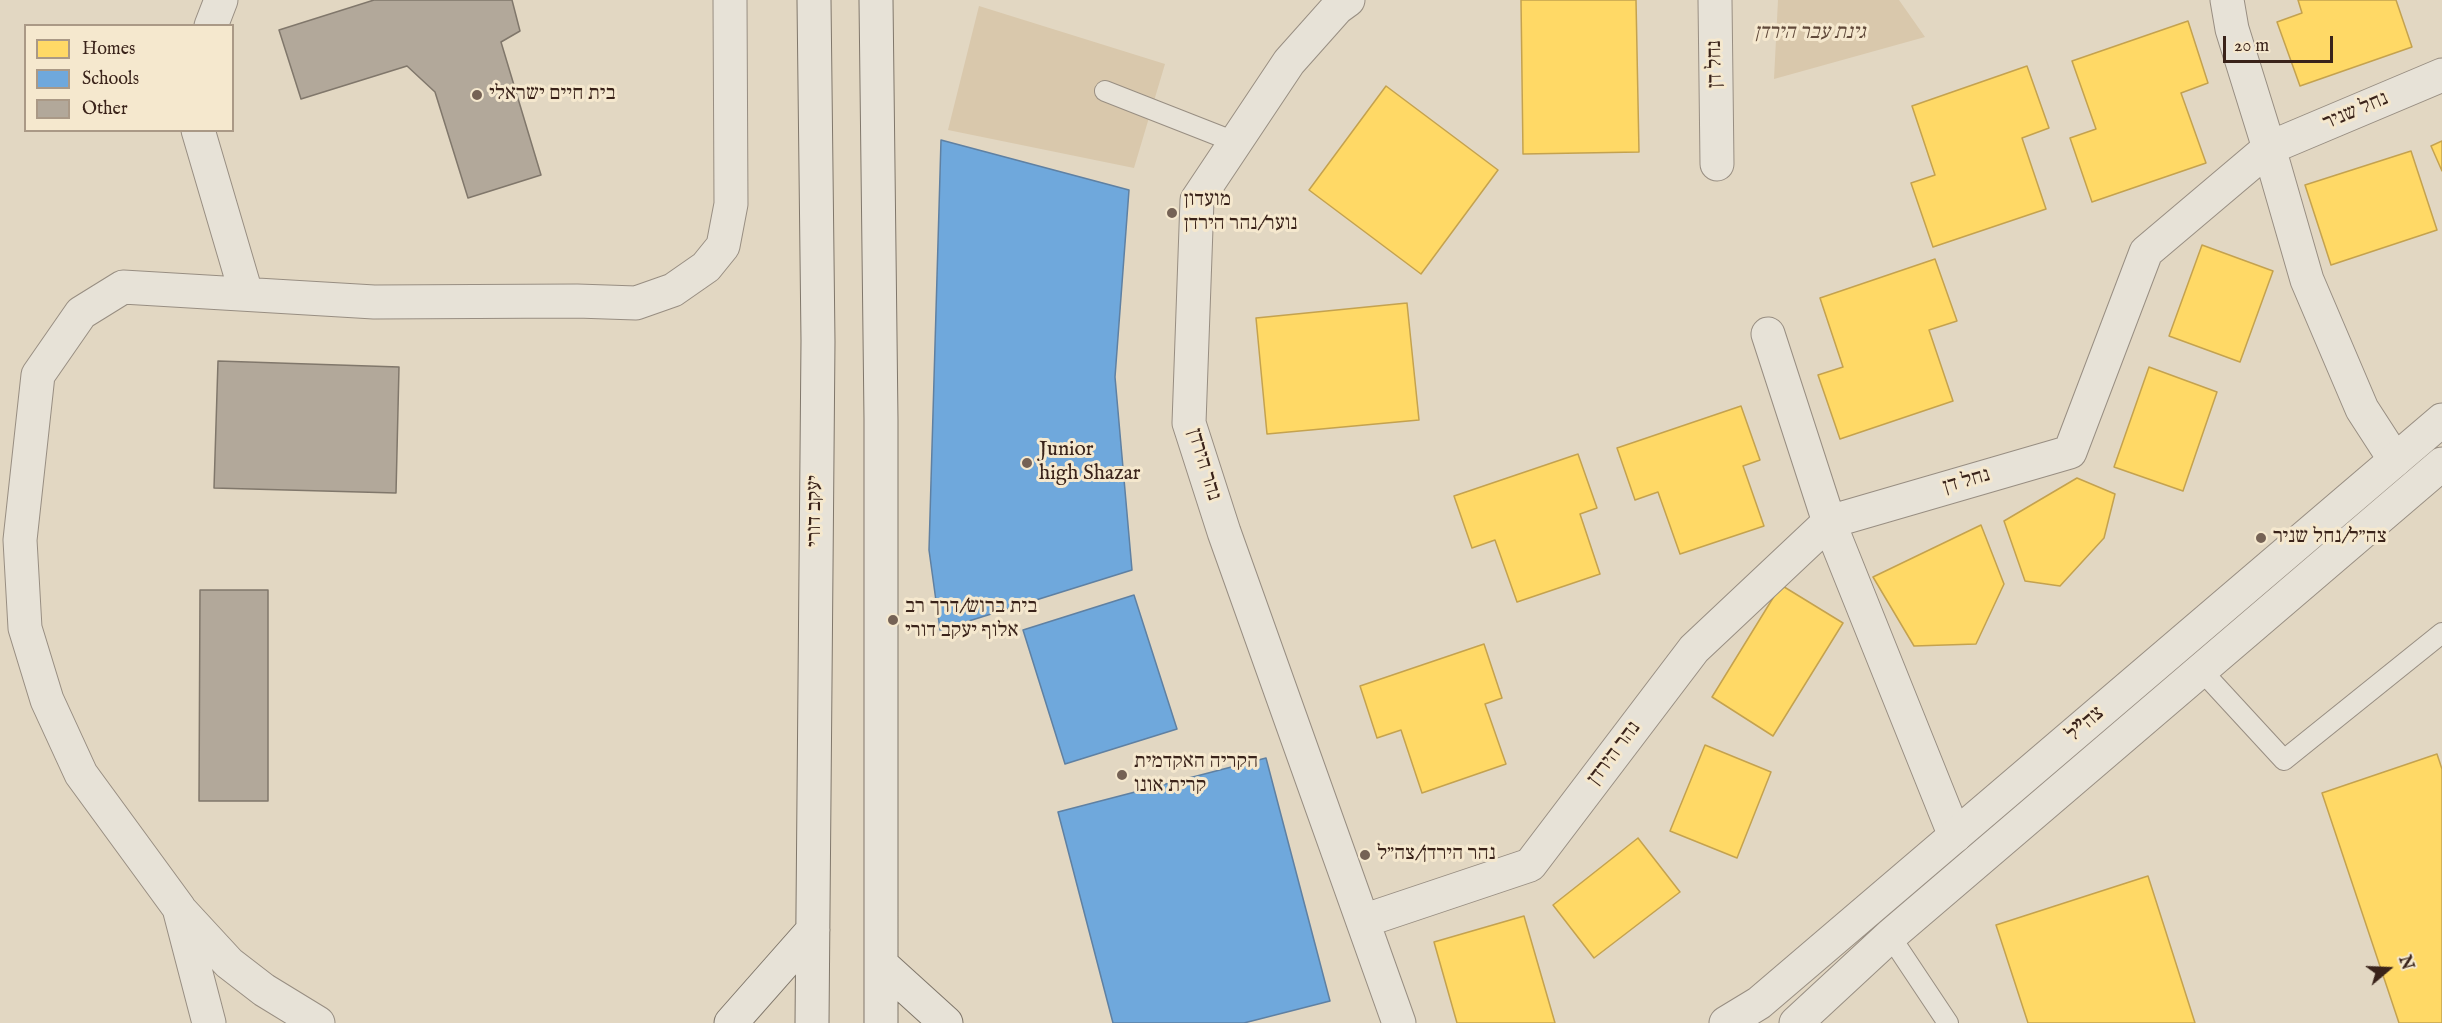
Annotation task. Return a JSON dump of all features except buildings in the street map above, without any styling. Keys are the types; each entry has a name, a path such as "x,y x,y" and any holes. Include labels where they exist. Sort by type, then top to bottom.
{"street":[{"path":"212,24 221,0"},
{"path":"318,1023 264,990 229,963 179,908 81,774 47,700 25,628 20,540 28,446 39,375 81,313 123,287 374,302 636,303 673,290 706,267 723,246 731,204 730,0"},
{"name":"יעקב דורי","path":"812,1023 818,341 814,0"},
{"path":"876,0 881,419 881,1023"},
{"name":"נהר הירדן","path":"1348,0 1337,8 1289,62 1197,200 1189,423 1224,532 1399,1023"},
{"name":"נחל דן","path":"1715,0 1717,164"},
{"path":"2227,0 2232,29 2270,148 2307,280 2362,409 2395,460"},
{"name":"נחל שניר","path":"2270,148 2442,75"},
{"path":"199,132 246,293"},
{"name":"נחל דן","path":"1829,522 2070,452 2146,252 2270,148"},
{"path":"1768,334 1829,522 1955,836"},
{"name":"צה\"ל","path":"1726,1023 1759,1003 2442,420"},
{"name":"צה\"ל","path":"1796,1023 1890,936 2442,464"},
{"name":"נהר הירדן","path":"1363,921 1530,865 1694,649 1829,522"},
{"path":"179,908 209,1023"},
{"path":"732,1023 813,930"},
{"path":"881,964 946,1023"}],"lane":[{"path":"1105,91 1235,142"},
{"path":"2201,670 2284,760 2442,633"},
{"path":"1890,936 1948,1023"}],"green space":[{"name":"גינת עבר הירדן","path":"1778,0 1899,0 1925,37 1774,79"},
{"path":"979,6 1165,64 1134,168 948,130"}],"place":[{"name":"בית חיים ישראלי","path":"477,95"},
{"name":"מועדון נוער/נהר הירדן","path":"1172,213"},
{"name":"Junior high Shazar","path":"1027,463"},
{"name":"צה״ל/נחל שניר","path":"2261,538"},
{"name":"בית ברוש/דרך רב אלוף יעקב דורי","path":"893,620"},
{"name":"הקריה האקדמית קרית אונו","path":"1122,775"},
{"name":"נהר הירדן/צה״ל","path":"1365,855"}]}
